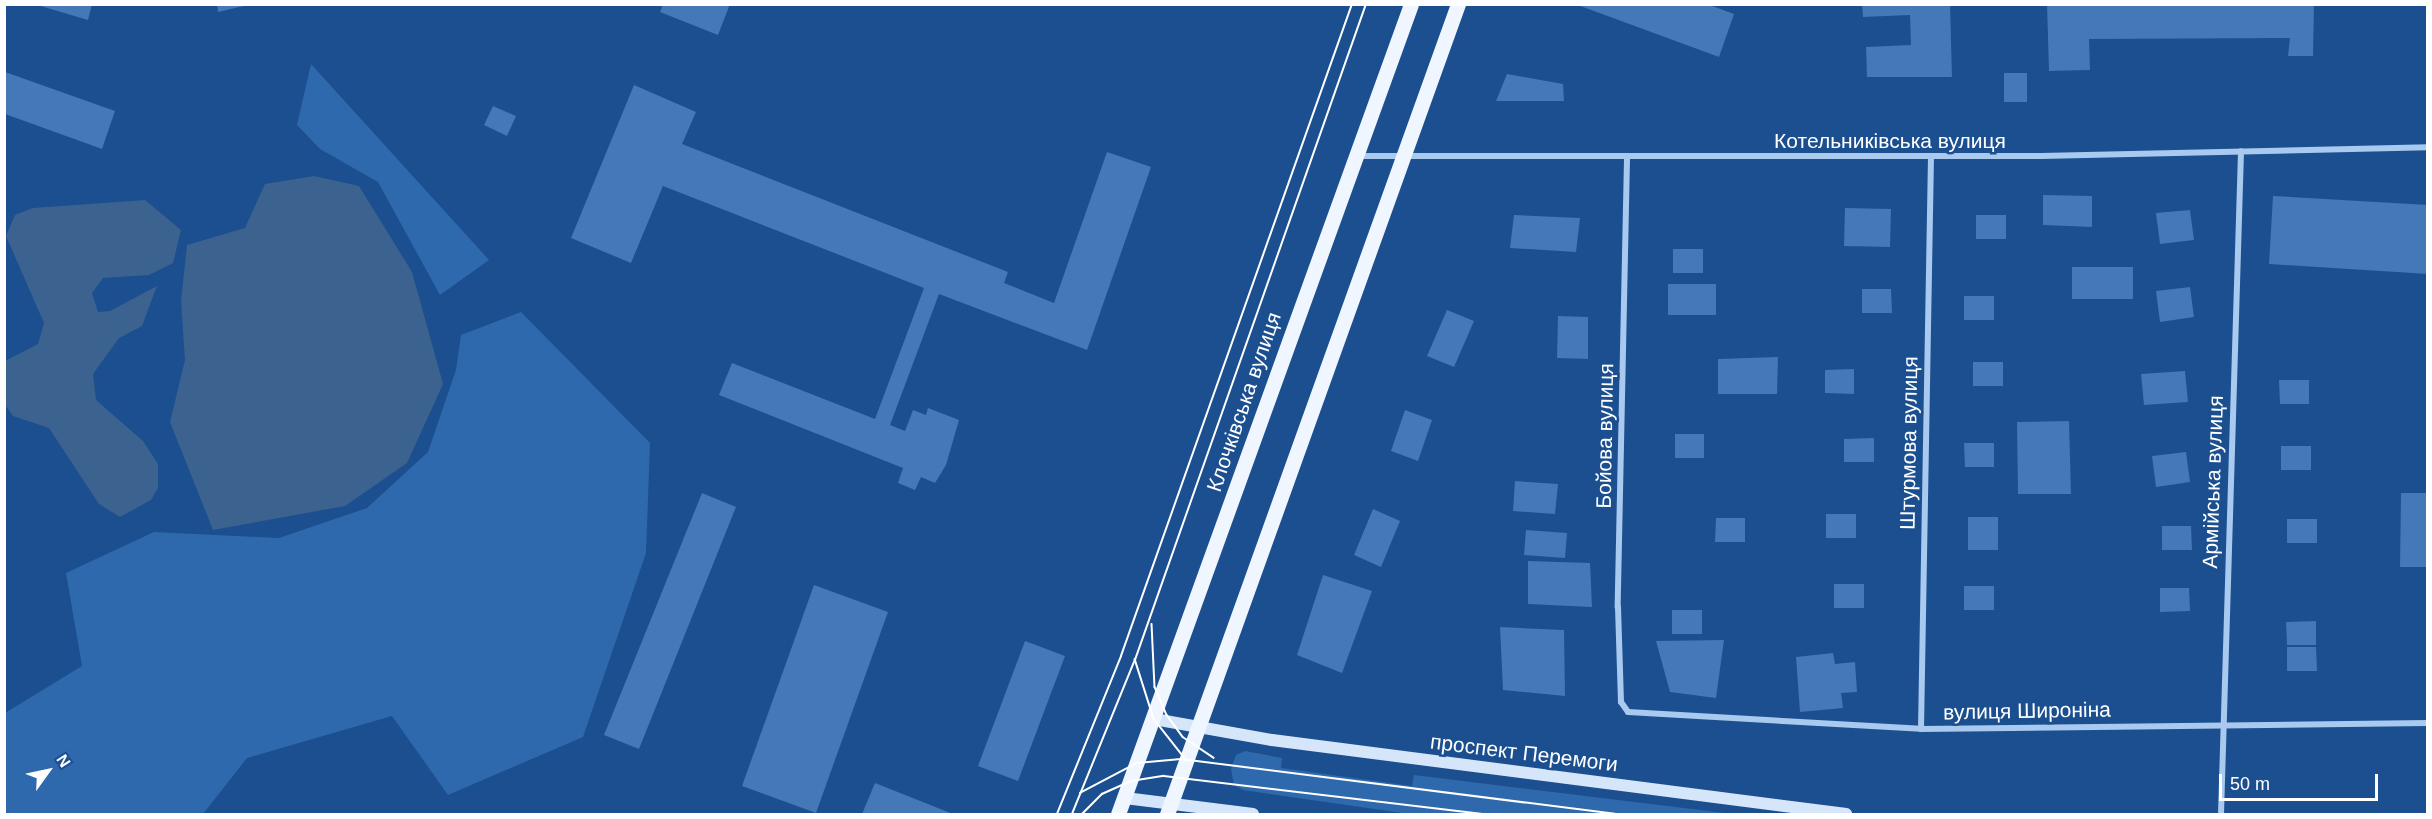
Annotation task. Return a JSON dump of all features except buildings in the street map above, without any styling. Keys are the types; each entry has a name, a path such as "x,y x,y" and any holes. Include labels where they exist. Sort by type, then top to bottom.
{"main road":[{"name":"Клочківська вулиця","path":"1118,814 1154,719 1353,156 1412,4"},
{"path":"1168,810 1458,4"},
{"name":"проспект Перемоги","path":"1154,719 1196,730 1846,814"},
{"path":"1125,798 1168,810 1252,814"}],"street":[{"name":"Котельниківська вулиця","path":"1353,156 1627,159 1930,157 2427,147"},
{"name":"Армійська вулиця","path":"2221,814 2221,725 2241,151"},
{"name":"Штурмова вулиця","path":"1921,729 1930,157"},
{"name":"Бойова вулиця","path":"1627,159 1618,607 1621,702 1628,712"},
{"name":"вулиця Широніна","path":"1628,712 1921,729 2427,723"}],"shaded area":[{"path":"311,64 489,260 440,295 378,182 320,149 297,125"},
{"path":"314,176 359,186 412,272 443,384 407,463 345,506 213,530 170,422 185,360 181,301 187,245 245,228 265,184"},
{"path":"145,200 181,230 173,263 149,275 103,278 92,293 98,312 110,311 157,286 142,326 119,338 93,374 96,400 143,441 158,464 158,488 151,500 120,517 99,504 49,428 13,416 5,405 5,361 38,344 44,323 6,236 15,215 33,208"},
{"path":"521,312 650,443 646,553 583,737 448,795 392,716 247,758 203,814 5,814 5,713 82,666 66,573 154,532 279,538 367,508 428,452 456,370 461,335"},
{"path":"1245,751 1282,758 1281,768 1412,786 1414,775 1733,814 1409,814 1243,790 1234,785 1231,769 1236,755"}],"tram line":[{"path":"1057,814 1121,656 1352,4"},
{"path":"1072,814 1135,660 1366,4"},
{"path":"1152,624 1155,687 1167,715 1183,737 1214,758"},
{"path":"1135,659 1154,719 1187,761"},
{"path":"1080,793 1137,763 1181,759 1615,814"},
{"path":"1082,814 1102,794 1131,781 1164,776 1485,814"}]}
